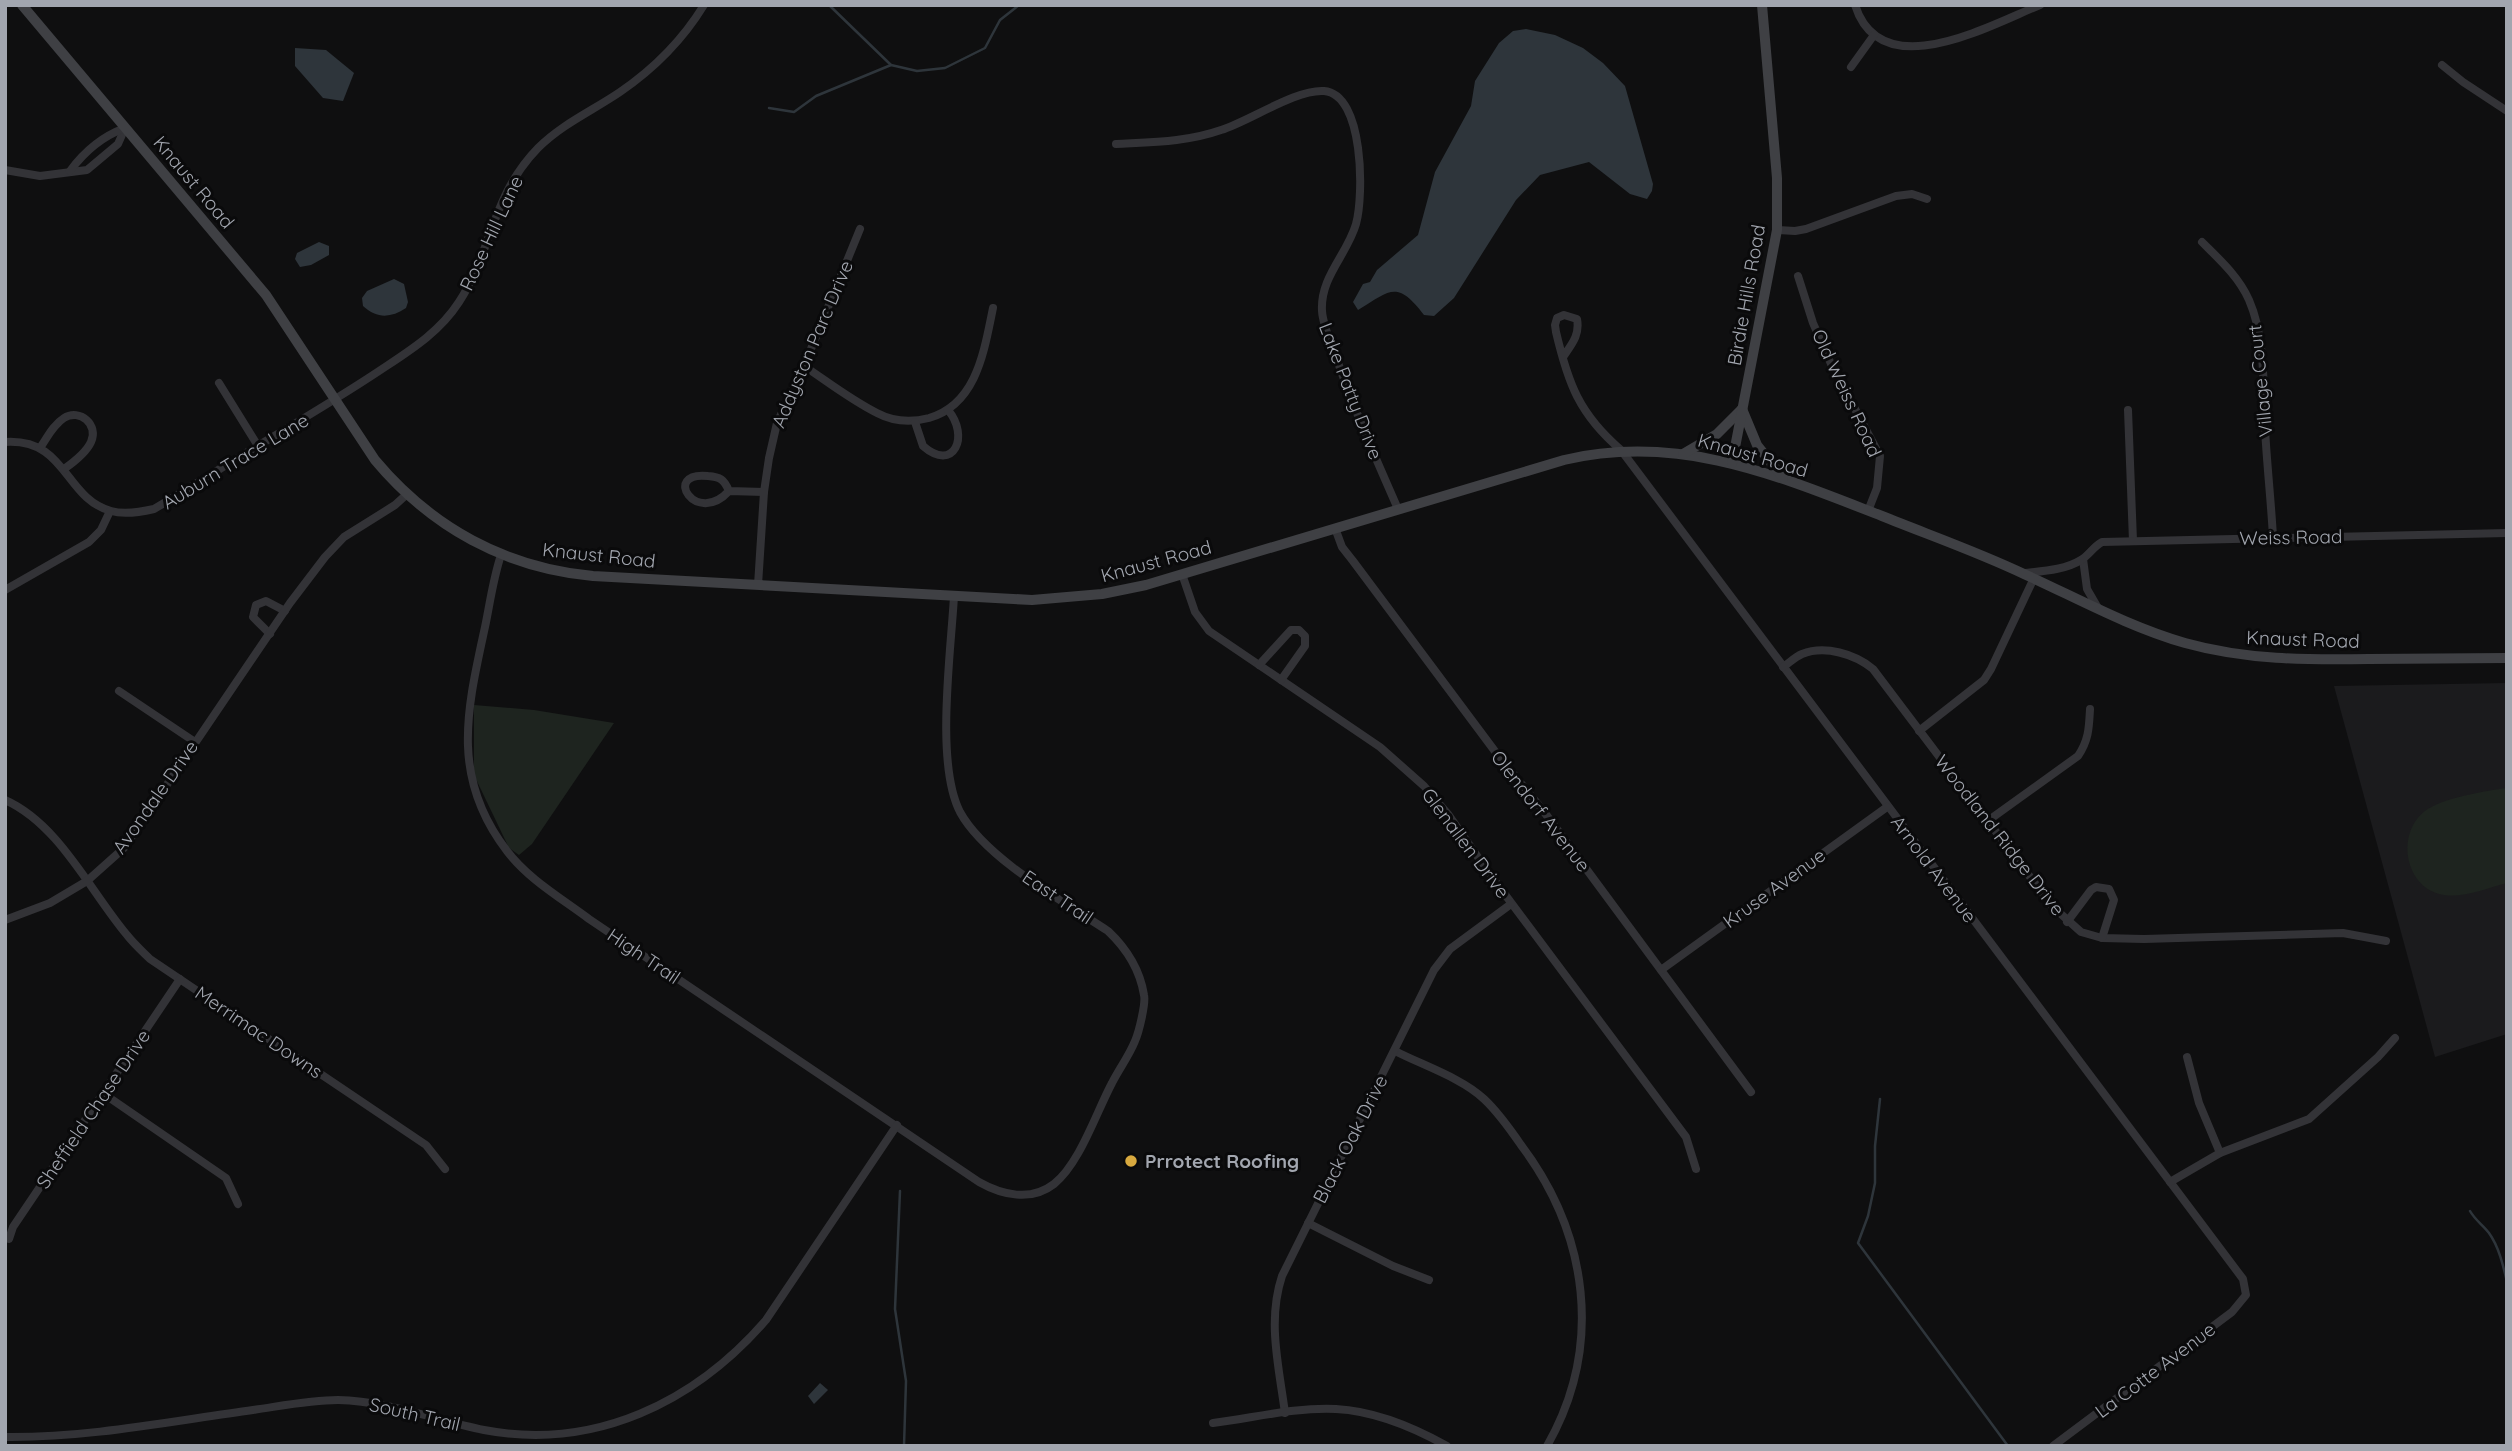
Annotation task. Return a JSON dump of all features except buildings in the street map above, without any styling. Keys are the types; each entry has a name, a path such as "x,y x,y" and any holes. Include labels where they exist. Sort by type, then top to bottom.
{"main road":[{"name":"Knaust Road","path":"22,5 266,295 375,460 406,495 456,532 501,555 538,567 575,574 954,596 1055,599 1124,590 1555,462 1620,450 1653,450 1732,463 1785,480 2029,576 2169,638 2208,649 2297,660 2507,658"},
{"name":"Birdie Hills Road","path":"1732,463 1777,230 1777,178 1762,5"},
{"path":"1684,454 1717,434 1742,409 1757,445 1785,480"}],"street":[{"name":"Rose Hill Lane","path":"336,400 438,329 459,303 472,278 493,221 519,170 558,129 647,73 691,26 704,5"},
{"path":"1856,5 1859,16 1874,35 1896,45 1915,48 1932,46 2040,5"},
{"path":"1852,67 1874,35"},
{"path":"2442,65 2507,111"},
{"name":"Lake Patty Drive","path":"1116,144 1190,139 1253,118 1302,94 1322,91 1334,93 1344,101 1352,116 1356,143 1361,182 1359,209 1355,226 1328,278 1323,293 1322,313 1351,401 1398,509"},
{"path":"70,171 78,159 110,133 125,128"},
{"path":"5,170 40,176 87,170 118,144 125,128"},
{"path":"1777,230 1806,229 1896,196 1912,194 1927,199"},
{"name":"Addyston Parc Drive","path":"758,585 764,492 778,423 860,229"},
{"name":"Village Court","path":"2202,242 2232,272 2240,284 2249,301 2257,330 2262,360 2273,537"},
{"name":"Old Weiss Road","path":"1798,276 1832,364 1880,456 1877,488 1868,511"},
{"path":"804,366 877,414 898,422 915,422 948,410 963,398 973,383 993,308"},
{"name":"Arnold Avenue","path":"1563,357 1577,336 1578,328 1577,319 1564,315 1557,318 1555,325 1570,386 1586,412 1603,435 1620,450 2238,1271 2246,1288"},
{"path":"219,383 258,446"},
{"name":"Auburn Trace Lane","path":"110,511 136,513 154,509 336,400"},
{"path":"915,422 923,446 939,455 950,454 956,448 960,435 958,424 948,410"},
{"path":"2128,410 2133,541"},
{"path":"40,448 62,419 70,415 85,418 93,431 92,440 76,460 64,469"},
{"path":"5,442 27,443 54,457 81,492 110,511 101,530 89,542 5,590"},
{"path":"729,491 720,477 701,475 692,477 686,482 685,488 688,497 693,501 712,502 729,491 764,492"},
{"name":"Avondale Drive","path":"5,920 50,903 87,881 124,848 285,611 335,546 406,495"},
{"name":"Olendorf Avenue","path":"1335,528 1347,554 1751,1092"},
{"name":"Weiss Road","path":"2029,576 2083,559 2102,542 2507,533"},
{"name":"High Trail","path":"501,555 493,579 475,668 468,744 470,776 484,815 507,852 536,879 589,919 994,1191 1011,1196 1033,1194 1053,1185"},
{"path":"2083,559 2087,589 2098,608"},
{"name":"Glenallen Drive","path":"1182,574 1195,612 1217,637 1380,747 1424,786 1448,814 1511,904 1686,1137 1696,1169"},
{"path":"1919,731 1984,680 2029,576"},
{"name":"East Trail","path":"954,596 947,741 948,776 960,811 978,837 1000,858 1119,941 1138,973 1145,997 1135,1040 1075,1158 1053,1185"},
{"path":"270,634 253,617 256,605 266,601 285,611"},
{"path":"1259,665 1285,634 1291,630 1299,630 1305,636 1305,646 1281,680"},
{"name":"Woodland Ridge Drive","path":"1783,667 1801,655 1813,652 1848,655 1873,669 2052,906 2081,932 2102,938 2144,939 2343,933 2386,941"},
{"path":"119,691 195,742"},
{"path":"1989,820 2078,756 2086,745 2089,734 2090,709"},
{"name":"Merrimac Downs","path":"5,800 19,806 43,825 128,937 150,958 426,1145 445,1169"},
{"name":"Kruse Avenue","path":"1661,970 1888,807"},
{"path":"2067,922 2091,890 2096,887 2109,889 2114,900 2102,938"},
{"name":"Black Oak Drive","path":"1285,1413 1273,1321 1276,1294 1282,1276 1441,959 1450,949 1511,904"},
{"name":"Sheffield Chase Drive","path":"9,1240 13,1227 180,979"},
{"path":"2170,1182 2220,1153 2309,1119 2378,1057 2395,1038"},
{"path":"1395,1051 1470,1088 1484,1099 1529,1155 1563,1217 1572,1241 1579,1279 1582,1304 1581,1339 1568,1402 1547,1446"},
{"path":"2187,1057 2199,1103 2220,1153"},
{"path":"104,1094 226,1178 238,1204"},
{"name":"South Trail","path":"5,1437 108,1430 338,1400 385,1406 486,1430 533,1436 591,1428 647,1412 677,1398 728,1359 766,1320 897,1125"},
{"path":"1308,1223 1393,1266 1429,1280"},
{"name":"La Cotte Avenue","path":"2053,1446 2232,1312 2245,1298 2246,1288"},
{"path":"1213,1423 1285,1413 1334,1409 1358,1411 1407,1426 1447,1446"},
{"path":"533,1436 533,1446"}],"shaded area":[{"path":"1526,29 1555,35 1583,48 1603,63 1625,86 1653,184 1652,191 1647,199 1630,194 1589,162 1540,175 1516,200 1454,298 1434,316 1424,315 1407,297 1393,292 1378,297 1358,310 1353,302 1363,284 1370,282 1377,270 1418,235 1435,172 1471,106 1475,81 1499,43 1513,31"},
{"path":"295,48 326,50 354,73 343,101 323,98 295,66"},
{"path":"319,242 329,246 329,255 311,265 300,267 295,259 297,253"},
{"path":"394,279 404,284 408,302 406,308 384,316 363,306 362,298 367,291"},
{"path":"2507,683 2507,1034 2435,1057 2334,686"},
{"path":"474,705 534,710 614,723 532,844 519,855 509,848 474,775"},
{"path":"2507,788 2507,883 2452,896 2431,891 2420,883 2413,872 2408,846 2410,833 2425,811 2442,802"},
{"path":"820,1383 828,1390 814,1404 808,1396"}],"waterway":[{"path":"829,5 891,65 917,71 945,68 985,48 1000,20 1019,5"},
{"path":"769,108 794,112 816,96 891,65"},
{"path":"1880,1099 1875,1146 1875,1183 1868,1216 1858,1243 2008,1446"},
{"path":"900,1191 895,1309 906,1381 904,1446"},
{"path":"2470,1211 2492,1238 2507,1282"}],"place":[{"name":"Prrotect Roofing","path":"1131,1161"}]}
